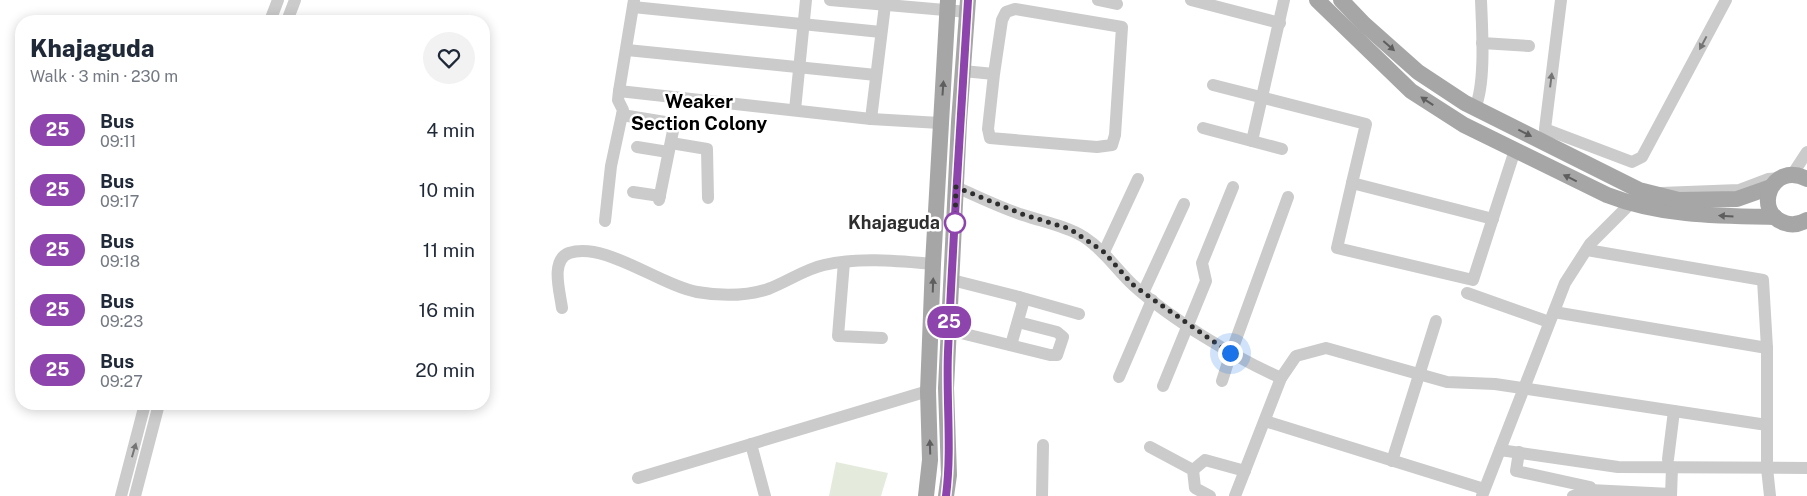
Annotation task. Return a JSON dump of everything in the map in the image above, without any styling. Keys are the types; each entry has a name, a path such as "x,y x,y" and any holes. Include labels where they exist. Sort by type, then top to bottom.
{"main road":[{"path":"1317,0 1418,72 1475,108 1580,155 1639,190 1679,200 1737,199 1788,180"},
{"path":"1341,0 1363,33 1411,91 1464,125 1607,196 1630,204 1677,214 1775,217 1788,224 1796,224 1807,220"},
{"path":"926,496 930,460 928,391 940,123 948,6"},
{"path":"946,496 948,474 946,388 956,187 968,6"},
{"path":"1775,217 1768,204 1788,180"}],"street":[{"path":"272,15 278,0"},
{"path":"289,15 295,0"},
{"path":"795,110 806,0"},
{"path":"830,0 885,5 968,6"},
{"path":"1098,0 1117,4"},
{"path":"1191,0 1280,23"},
{"path":"1252,141 1284,0"},
{"path":"1475,108 1479,99 1482,43 1481,0"},
{"path":"1561,0 1545,129 1580,155 1593,148 1632,162 1642,157 1726,0"},
{"path":"605,221 611,166 622,114 622,107 618,100 619,90 634,4 881,32"},
{"path":"871,119 885,5"},
{"path":"1015,9 1122,27 1115,135 1112,145 1097,147 990,138 988,130 994,74 1002,20 1006,12 1015,9"},
{"path":"1482,43 1529,46"},
{"path":"627,50 876,75"},
{"path":"963,70 994,74"},
{"path":"1213,85 1366,124 1337,248 1472,280 1515,150"},
{"path":"619,90 871,119 940,123"},
{"path":"622,114 673,124 674,133 659,198 633,192"},
{"path":"1203,128 1282,149"},
{"path":"637,147 707,149 708,198"},
{"path":"1788,180 1807,152"},
{"path":"1104,252 1138,180"},
{"path":"1352,183 1493,219"},
{"path":"956,187 1022,214 1070,229 1104,252 1132,284 1189,325 1230,353 1281,378"},
{"path":"1163,386 1206,281 1202,263 1233,187"},
{"path":"1222,382 1230,353 1288,197"},
{"path":"1119,377 1184,204"},
{"path":"1265,421 1483,492 1525,390 1565,283 1587,250 1630,204"},
{"path":"1587,250 1763,280 1768,348 1767,468 1770,496"},
{"path":"562,308 558,268 560,260 568,253 580,251 604,254 674,286 697,292 725,295 768,289 822,265 844,262 906,261 934,264"},
{"path":"844,262 838,336 882,338"},
{"path":"952,280 1079,314"},
{"path":"1468,294 1552,317 1768,348"},
{"path":"1012,345 1023,303 1019,298"},
{"path":"1392,461 1436,321"},
{"path":"949,330 1050,356 1057,355 1064,337 1057,332 1018,322"},
{"path":"1235,496 1281,378 1296,356 1326,348 1418,376 1447,382 1495,384 1525,390 1767,424"},
{"path":"638,478 928,391"},
{"path":"121,496 143,410"},
{"path":"135,496 157,410"},
{"path":"1519,452 1516,471 1590,488 1590,490 1671,495 1670,463 1674,411"},
{"path":"751,444 765,496"},
{"path":"1042,496 1043,445"},
{"path":"1150,447 1193,470"},
{"path":"1500,450 1618,467 1670,463 1807,468"},
{"path":"1193,470 1205,460 1244,471"},
{"path":"1193,470 1195,488 1210,496"},
{"path":"1573,496 1590,492 1590,490"}],"green space":[{"path":"836,462 888,473 881,496 829,496"}],"bus line":[{"name":"25","path":"946,496 948,474 946,388 959,122 968,0"}],"place":[{"name":"Khajaguda","path":"955,223"}],"district":[{"name":"Weaker Section Colony","path":"699,112"}],"route":[{"path":"955,223 956,187 1022,214 1070,229 1104,252 1132,284 1174,316 1230,353"}]}
